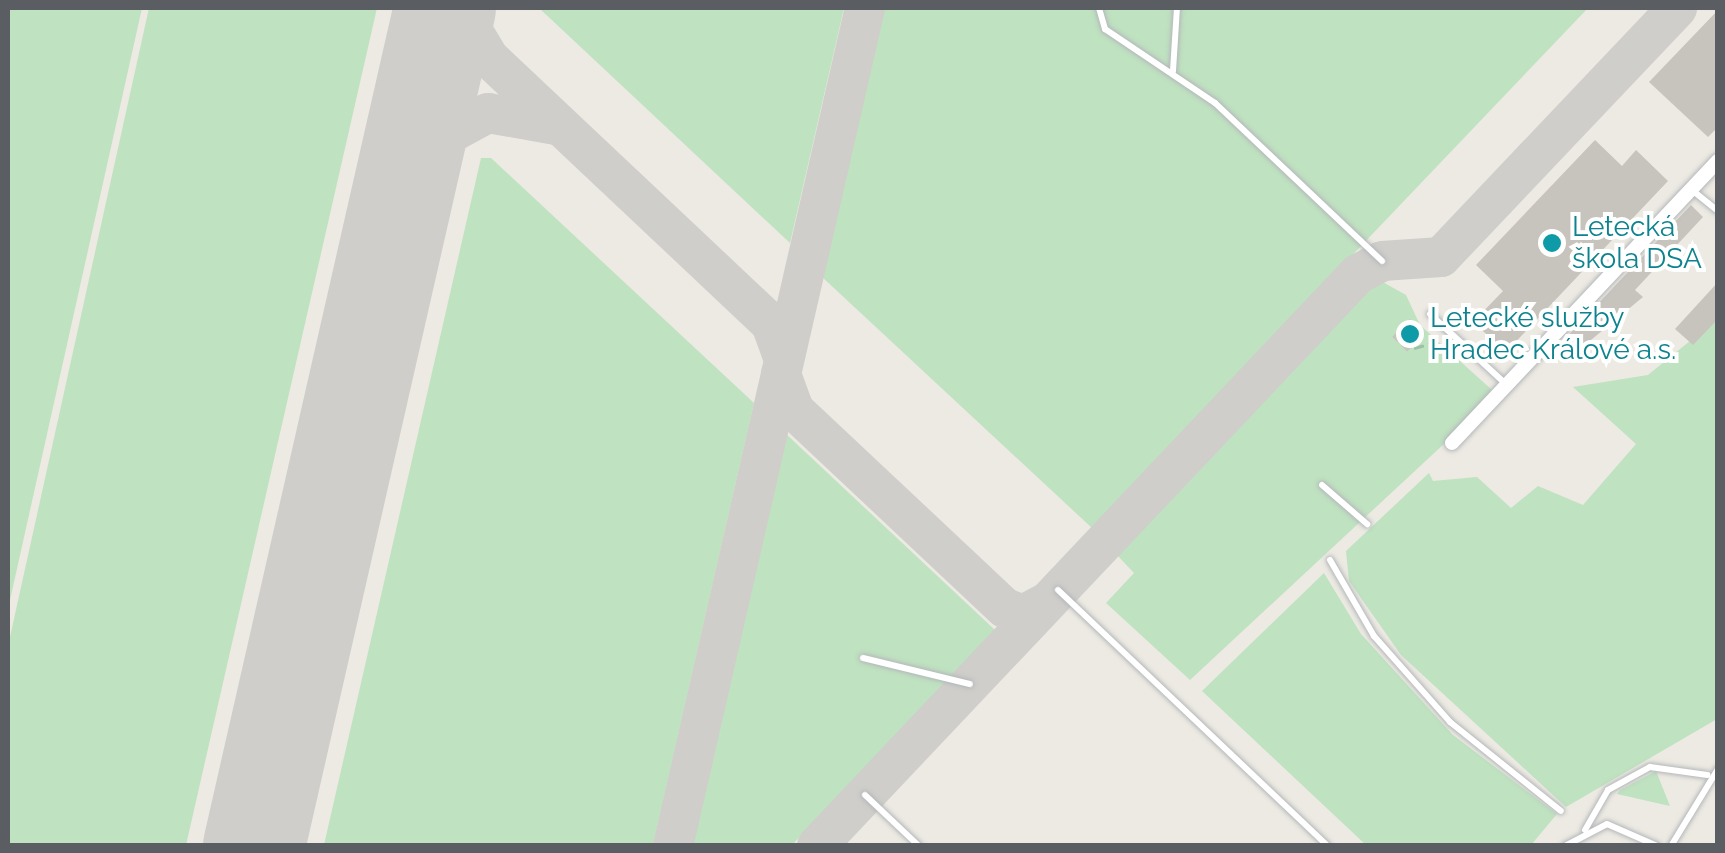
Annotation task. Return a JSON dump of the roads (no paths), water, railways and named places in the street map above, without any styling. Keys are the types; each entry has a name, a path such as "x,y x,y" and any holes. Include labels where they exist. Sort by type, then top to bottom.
{"street":[{"path":"1452,443 1718,162"}],"lane":[{"path":"1099,8 1105,29 1173,72 1382,261"},
{"path":"1173,72 1177,8"},
{"path":"1692,190 1718,211"},
{"path":"1430,314 1508,386"},
{"path":"1322,485 1368,524"},
{"path":"1330,560 1374,636 1438,709 1561,811"},
{"path":"1058,590 1328,846"},
{"path":"863,658 970,684"},
{"path":"1565,846 1584,830 1608,790 1650,767 1707,775"},
{"path":"1671,846 1707,775 1718,769"},
{"path":"865,795 919,846"},
{"path":"1584,830 1619,825 1657,846"}],"place":[{"name":"Letecká škola DSA","path":"1552,243"},
{"name":"Letecké služby Hradec Králové a.s.","path":"1410,334"}]}
